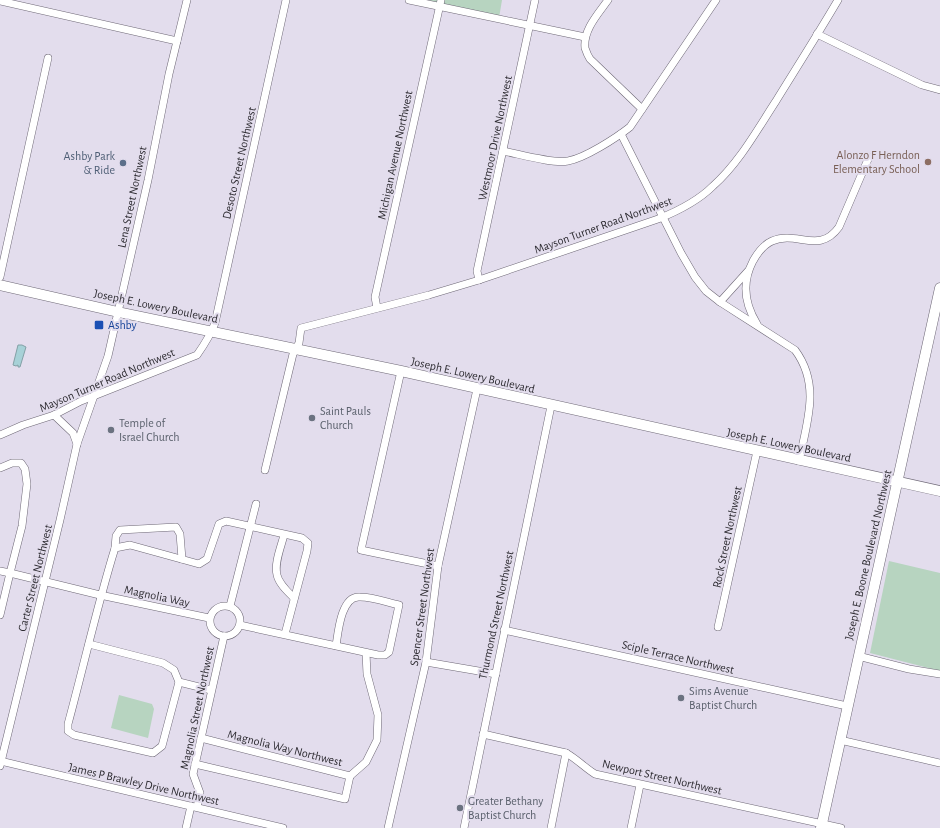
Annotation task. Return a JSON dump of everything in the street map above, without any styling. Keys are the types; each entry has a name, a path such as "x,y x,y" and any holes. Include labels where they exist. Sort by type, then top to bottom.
{"main road":[{"name":"Joseph E. Lowery Boulevard","path":"0,285 118,312 401,372 756,452 940,491"},
{"name":"Joseph E. Boone Boulevard Northwest","path":"821,826 940,288"}],"street":[{"name":"Lena Street Northwest","path":"93,396 108,356 187,0"},
{"name":"Desoto Street Northwest","path":"212,331 286,0"},
{"path":"408,0 440,3 530,26 585,37"},
{"name":"Westmoor Drive Northwest","path":"479,280 478,271 535,0"},
{"path":"608,0 589,28 585,37 585,49 590,59 642,109"},
{"path":"503,151 555,161 567,161 580,157 630,127 716,0"},
{"name":"Mayson Turner Road Northwest","path":"296,349 301,328 479,280 663,217 699,198 725,174 763,120 838,0"},
{"path":"0,1 177,41"},
{"name":"Michigan Avenue Northwest","path":"377,308 375,297 440,3"},
{"path":"817,34 922,85 940,90"},
{"path":"0,278 48,58"},
{"path":"620,134 695,277 706,291 720,302 795,350 802,359 808,374 811,390 810,406 799,461"},
{"path":"720,302 748,271 758,252 772,241 788,238 807,241 820,241 834,235 839,227 869,157"},
{"path":"748,271 746,284 747,303 750,314 758,326"},
{"name":"Mayson Turner Road Northwest","path":"0,435 23,425 54,415 93,396 197,354 212,331"},
{"path":"265,470 293,354 296,349"},
{"path":"401,372 361,550 438,566"},
{"name":"Spencer Street Northwest","path":"388,828 426,662 438,566 477,389"},
{"name":"Carter Street Northwest","path":"0,763 60,520 77,444 93,396"},
{"name":"Thurmond Street Northwest","path":"464,828 551,406"},
{"path":"54,415 73,433 77,444"},
{"name":"Rock Street Northwest","path":"718,628 756,452"},
{"path":"0,468 12,463 21,463 25,469 27,484 22,526 0,615"},
{"path":"230,606 256,504"},
{"path":"115,548 130,545 198,564 206,558 219,524 226,521 250,528 302,538 308,543 308,551 285,634"},
{"path":"89,644 163,663 174,670 179,682 162,746 153,753 74,735 68,731 68,724 89,644 97,594 115,548 116,536 120,530 176,527 180,534 182,559"},
{"path":"284,535 276,566 277,576 280,583 294,598"},
{"name":"Magnolia Way","path":"0,571 209,618"},
{"path":"240,625 285,634 336,646 378,655 384,655 389,652 399,605 358,596 350,600 344,608 340,620 336,646"},
{"path":"224,605 230,606 239,614 240,625 233,634 224,636 218,635 214,632 209,618 218,607 224,605"},
{"name":"Sciple Terrace Northwest","path":"504,630 847,706"},
{"name":"Magnolia Street Northwest","path":"186,828 200,793 193,774 224,636"},
{"name":"Magnolia Way Northwest","path":"201,738 350,776 366,762 377,740 378,715 367,674 366,652"},
{"path":"858,656 909,669 940,674"},
{"path":"426,662 496,674"},
{"path":"179,682 211,690"},
{"name":"Newport Street Northwest","path":"483,734 566,753 574,757 596,774 821,826 841,828"},
{"path":"840,740 940,763"},
{"path":"551,828 566,753"},
{"name":"James P Brawley Drive Northwest","path":"0,763 283,828"},
{"path":"195,764 345,799 350,776"},
{"path":"631,828 640,785"}],"shaded area":[{"path":"411,0 502,0 499,18"},
{"path":"18,345 26,347 20,367 18,367 18,365 13,365"},
{"path":"889,561 940,573 940,671 870,653"},
{"path":"119,695 152,704 154,709 148,738 111,728"}],"place":[{"name":"Alonzo F Herndon Elementary School","path":"928,162"},
{"name":"Ashby Park & Ride","path":"123,163"},
{"name":"Ashby","path":"99,325"},
{"name":"Saint Pauls Church","path":"312,418"},
{"name":"Temple of Israel Church","path":"111,430"},
{"name":"Sims Avenue Baptist Church","path":"681,698"},
{"name":"Greater Bethany Baptist Church","path":"460,808"}]}
